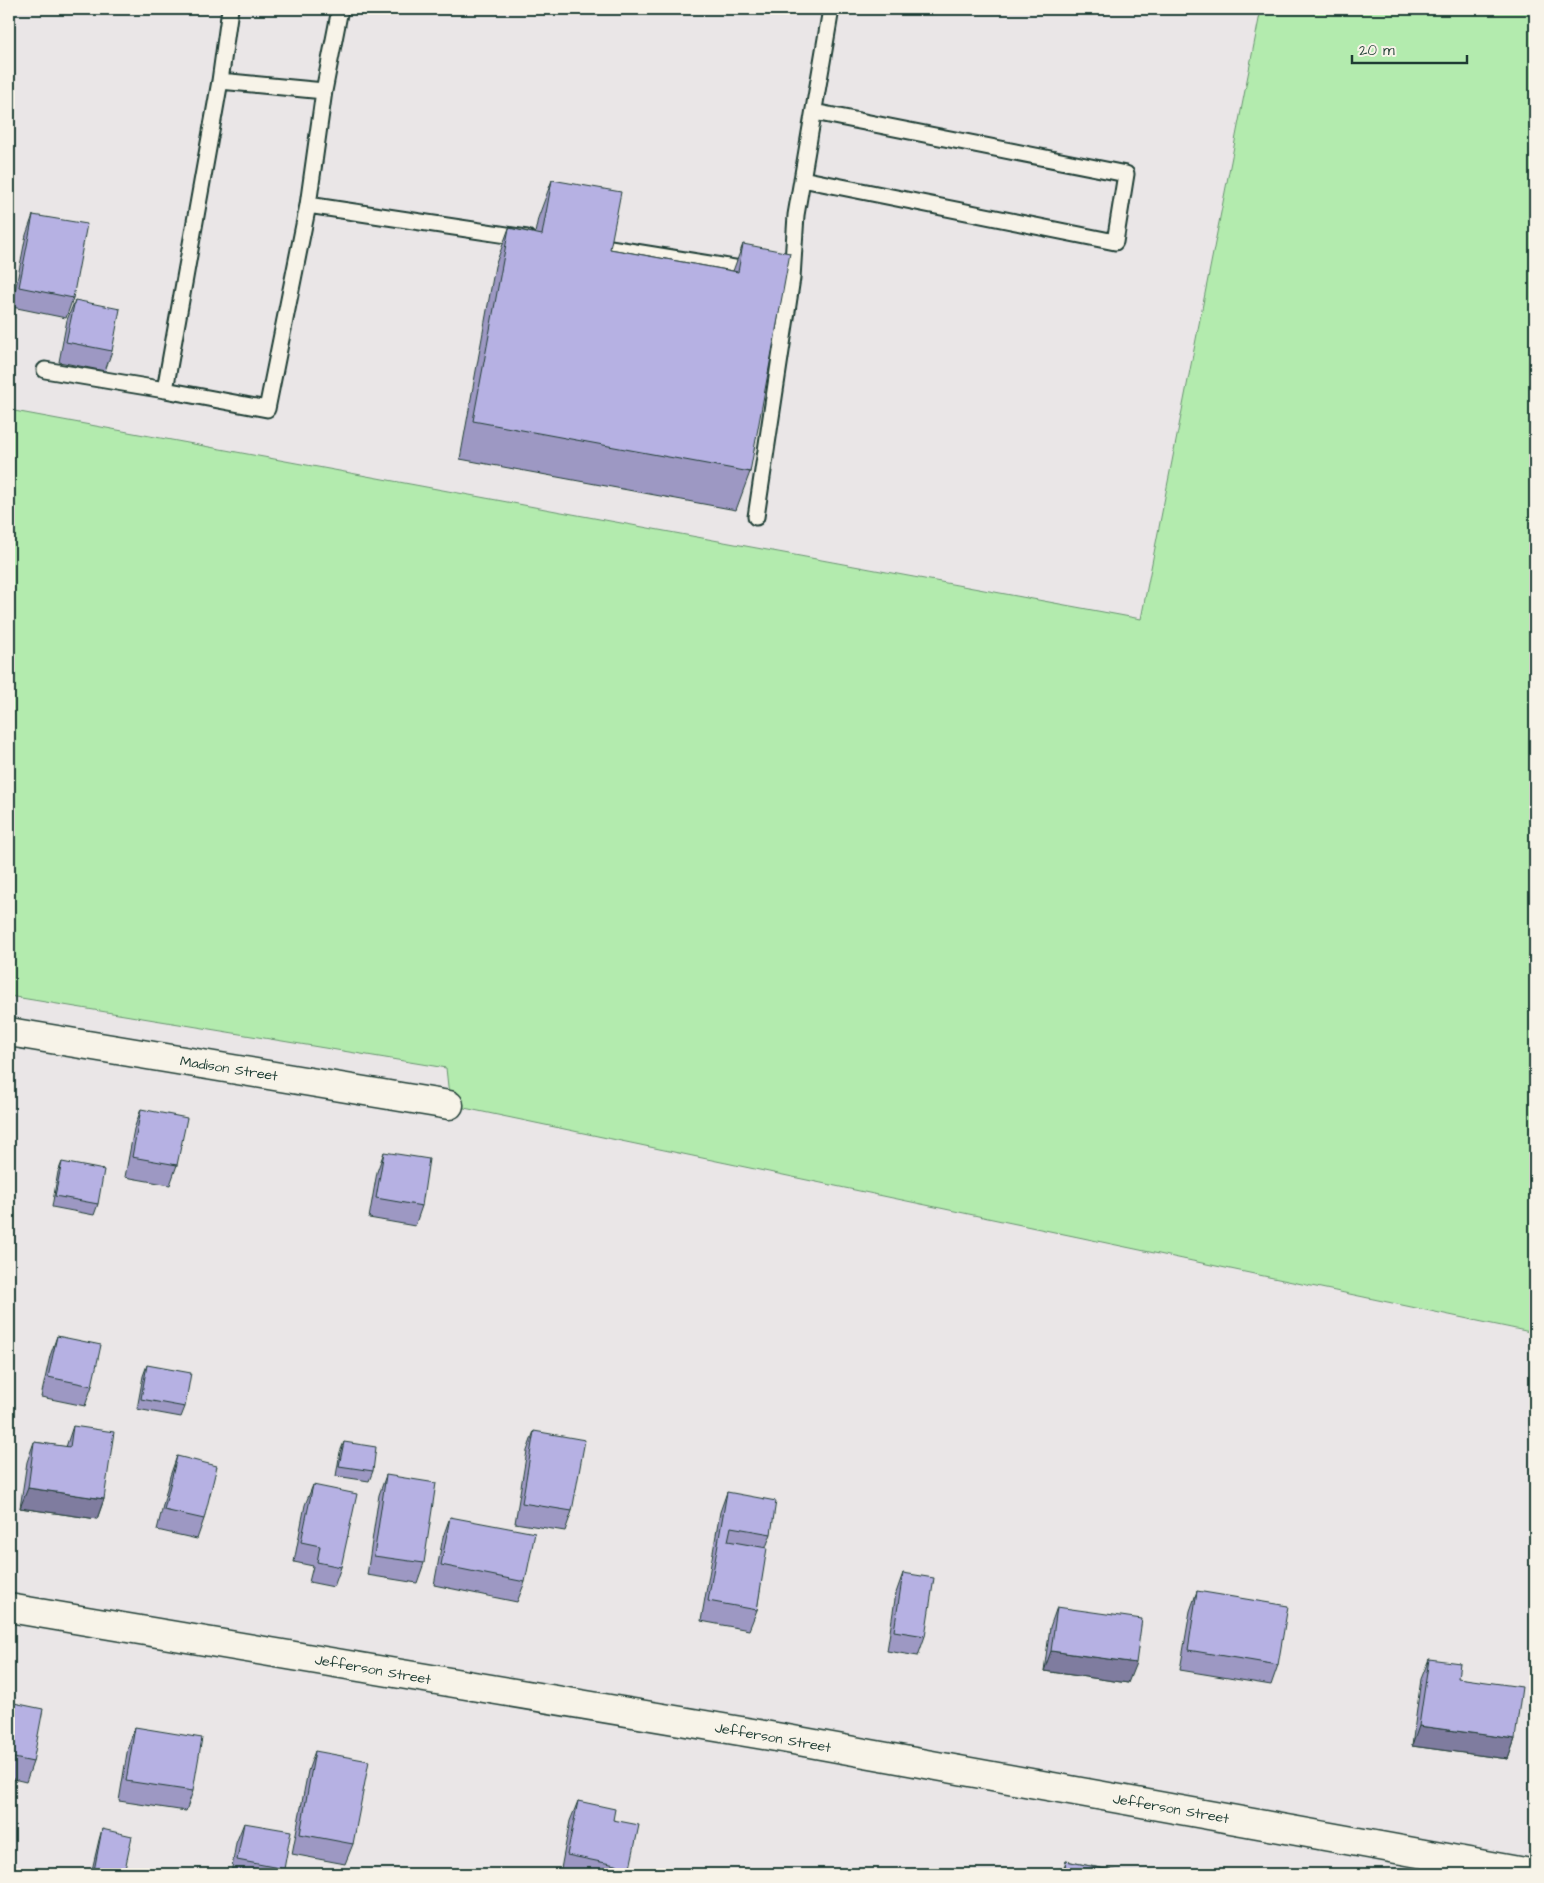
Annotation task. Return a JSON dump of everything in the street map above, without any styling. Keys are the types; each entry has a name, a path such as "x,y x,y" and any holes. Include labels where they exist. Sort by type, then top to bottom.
{"street":[{"name":"Madison Street","path":"9,1032 450,1105"},
{"name":"Jefferson Street","path":"9,1608 782,1738 1535,1874"}],"lane":[{"path":"165,390 220,80 230,9"},
{"path":"45,370 165,390 267,410 308,205 324,91 340,9"},
{"path":"756,518 782,276 796,215 831,9"},
{"path":"220,80 324,91"},
{"path":"802,179 1115,242 1126,174 814,112"},
{"path":"308,205 534,239"},
{"path":"604,247 782,276"}],"green space":[{"path":"1261,9 1535,9 1535,1333 450,1105 446,1068 9,996 9,410 1141,619"}],"building":[{"path":"552,180 621,192 610,249 738,272 743,244 790,253 750,472 473,421 509,228 542,235"},
{"path":"33,215 87,224 73,298 19,287"},
{"path":"75,300 120,309 112,351 66,342"},
{"path":"141,1109 187,1118 177,1165 132,1157"},
{"path":"384,1152 429,1159 422,1206 376,1198"},
{"path":"62,1162 104,1170 98,1204 55,1196"},
{"path":"57,1336 101,1345 92,1386 48,1377"},
{"path":"147,1365 191,1373 185,1407 141,1399"},
{"path":"73,1426 114,1432 104,1499 28,1488 34,1442 70,1447"},
{"path":"534,1431 585,1440 572,1511 522,1503"},
{"path":"344,1442 376,1447 373,1471 339,1466"},
{"path":"177,1456 217,1466 204,1519 164,1510"},
{"path":"386,1475 436,1483 424,1563 374,1556"},
{"path":"313,1485 357,1494 341,1567 317,1562 320,1546 301,1542"},
{"path":"727,1492 776,1501 771,1534 731,1527 728,1541 767,1548 757,1610 708,1601"},
{"path":"450,1517 535,1533 525,1582 441,1565"},
{"path":"903,1573 934,1578 925,1636 894,1631"},
{"path":"1197,1591 1288,1606 1278,1665 1188,1650"},
{"path":"1057,1607 1142,1619 1136,1663 1051,1651"},
{"path":"1429,1659 1460,1663 1458,1678 1522,1687 1515,1739 1419,1726"},
{"path":"9,1702 43,1709 33,1762 9,1757"},
{"path":"135,1727 202,1738 193,1791 126,1781"},
{"path":"315,1751 369,1761 353,1844 300,1834"},
{"path":"578,1801 615,1809 613,1820 639,1825 630,1868 567,1855"},
{"path":"244,1823 291,1831 284,1869 237,1860"},
{"path":"102,1829 132,1836 124,1874 94,1871"},
{"path":"1066,1861 1129,1874 1064,1874"}]}
